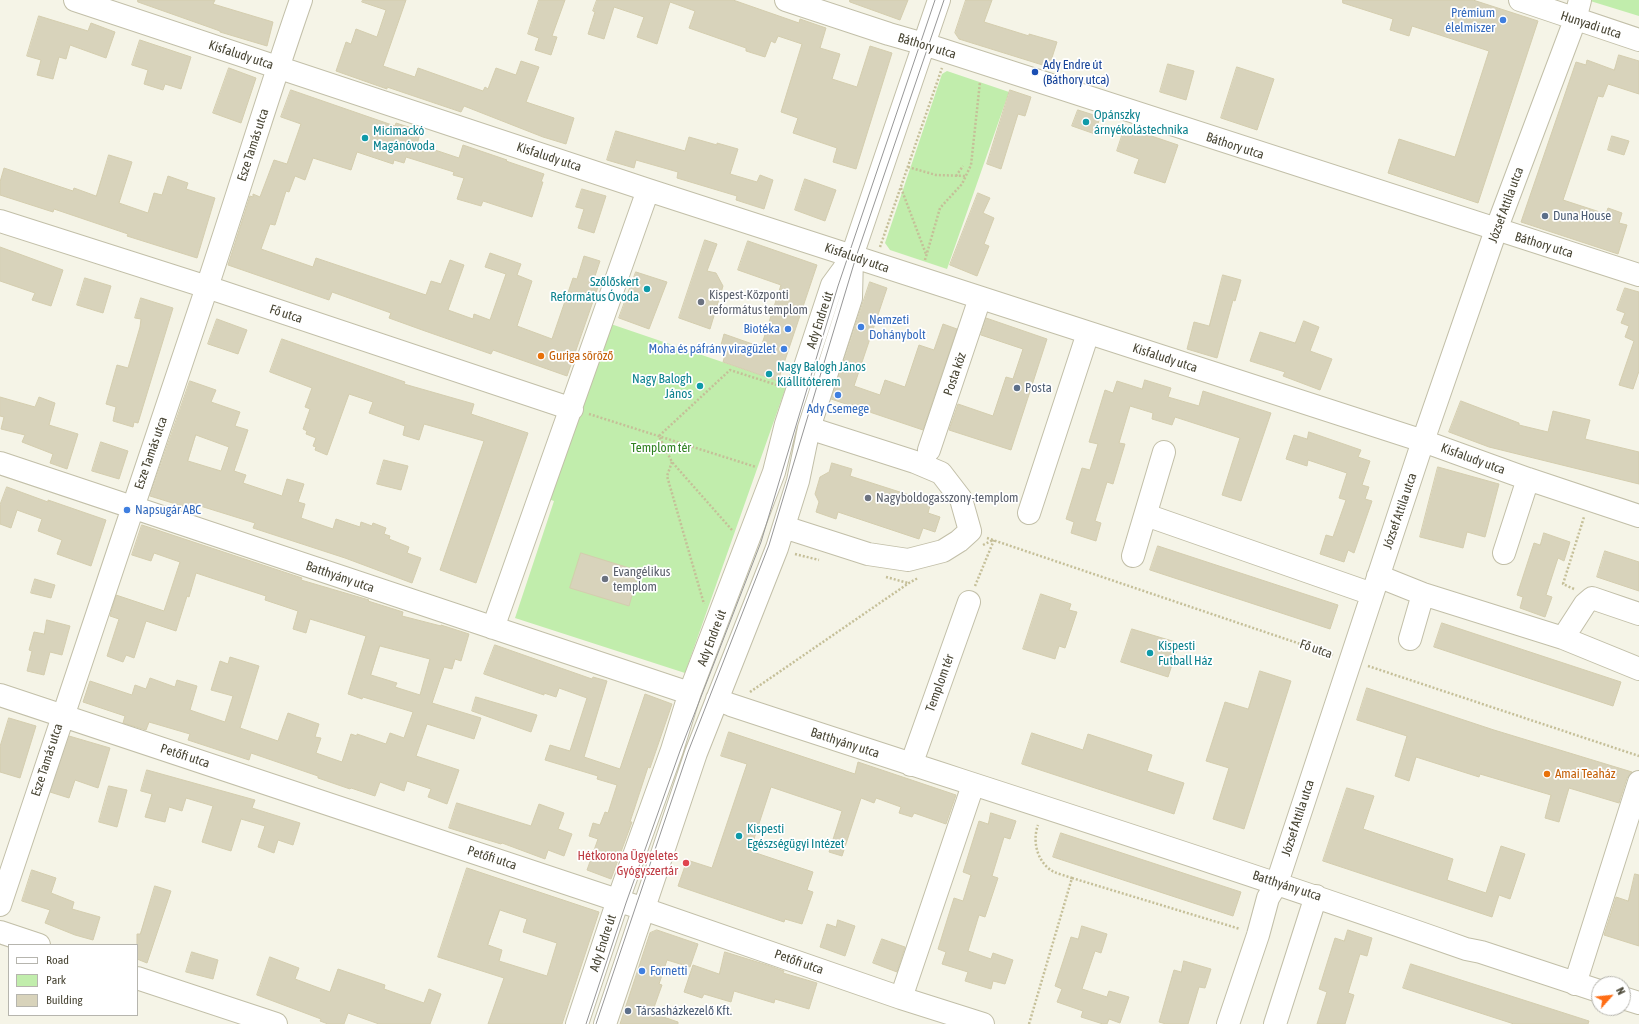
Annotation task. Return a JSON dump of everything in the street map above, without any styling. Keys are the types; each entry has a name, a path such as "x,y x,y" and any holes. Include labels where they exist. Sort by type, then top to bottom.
{"street":[{"name":"Kisfaludy utca","path":"75,0 1088,334 1423,441 1528,480 1639,516"},
{"name":"Esze Tamás utca","path":"0,905 62,715 207,287 301,0"},
{"name":"Báthory utca","path":"786,0 1639,275"},
{"name":"Ady Endre út","path":"605,1024 631,904 672,750 690,692 758,541 766,470 786,424 832,285 844,270 852,256 939,0"},
{"name":"Hunyadi utca","path":"1520,0 1577,10 1639,40"},
{"name":"József Attila utca","path":"1228,1024 1258,935 1268,898 1277,883 1423,441 1496,230 1577,10"},
{"path":"493,628 572,409 648,190"},
{"name":"Fő utca","path":"0,221 207,287 572,409"},
{"name":"Ady Endre út","path":"577,1024 696,753 777,548 798,481 809,428 851,298 852,256"},
{"name":"Posta köz","path":"929,450 980,298"},
{"path":"1029,513 1088,334"},
{"path":"784,527 868,554 908,560 943,551 959,541 970,531 961,498 941,473 915,462 809,428"},
{"path":"1133,556 1164,452"},
{"name":"Batthyány utca","path":"0,463 680,690"},
{"path":"1504,553 1528,480"},
{"path":"672,750 718,700 758,541 798,481"},
{"path":"1146,515 1375,585 1423,594 1563,638 1639,669"},
{"path":"1410,639 1423,594"},
{"path":"1563,638 1585,604 1592,598 1639,614"},
{"name":"Templom tér","path":"911,765 969,602"},
{"name":"Petőfi utca","path":"0,695 631,904 901,998 984,1024"},
{"name":"Batthyány utca","path":"718,700 911,765 1277,883 1466,949 1481,952 1591,989"},
{"path":"1575,984 1639,782"},
{"path":"901,998 973,785"},
{"path":"1275,1024 1316,896"},
{"path":"591,1024 631,904"},
{"path":"0,932 36,944"},
{"path":"138,978 276,1024"}],"path":[{"path":"875,264 942,67 941,64"},
{"path":"919,278 940,208 962,184 971,165 982,64"},
{"path":"956,176 963,166"},
{"path":"908,167 936,175 966,176"},
{"path":"901,187 926,254"},
{"path":"659,436 730,370 786,388"},
{"path":"572,409 766,470"},
{"path":"659,436 672,462 735,532 758,541"},
{"path":"672,462 667,476 704,606"},
{"path":"1589,500 1563,584 1592,598"},
{"name":"Fő utca","path":"969,602 994,540 1639,756"},
{"path":"718,700 909,583"},
{"path":"1044,808 1036,832 1036,846 1042,861 1053,871 1258,935"},
{"path":"1029,1024 1072,878"}],"green space":[{"path":"1587,0 1639,0 1639,16"},
{"path":"947,71 1009,92 947,269 890,250 885,243 942,74"},
{"name":"Templom tér","path":"602,321 787,384 685,673 515,618 554,501 540,496"}],"building":[{"path":"138,0 215,0 213,4 273,22 267,46 220,32 138,2"},
{"path":"363,0 406,0 383,66 415,77 418,68 483,91 485,87 488,89 496,68 516,75 521,61 539,67 526,102 574,118 566,144 543,137 464,106 461,112 387,87 387,89 336,71 346,42 351,44 356,29 377,37 386,10 362,2"},
{"path":"539,0 565,0 552,36 557,37 551,55 535,50 539,38 528,34"},
{"path":"597,0 733,0 799,23 800,19 826,28 820,48 840,54 832,79 857,87 870,46 892,53 856,169 833,162 837,148 793,133 798,118 781,112 802,44 778,36 775,43 771,41 765,57 746,51 746,48 689,28 695,11 670,2 657,44 637,37 644,17 614,7 604,39 588,34"},
{"path":"850,0 908,0 900,20 850,2"},
{"path":"966,0 992,0 984,22 1029,36 1029,34 1057,42 1049,67 959,39 955,33"},
{"path":"1343,0 1473,0 1538,21 1478,203 1388,173 1399,139 1455,157 1489,51 1412,26 1409,36 1390,30 1393,19 1343,3"},
{"path":"39,16 88,31 91,23 115,32 106,58 70,45 66,59 59,57 53,79 37,75 41,60 27,56"},
{"path":"140,40 191,57 181,89 165,84 163,90 144,84 148,70 132,65"},
{"path":"1619,55 1639,61 1639,94 1608,84 1603,97 1598,96 1563,200 1606,214 1608,208 1622,213 1619,223 1627,225 1618,254 1521,222 1576,62 1586,65 1587,60 1614,70"},
{"path":"1168,64 1194,71 1186,100 1160,92"},
{"path":"1237,67 1274,79 1257,130 1221,118"},
{"path":"229,68 256,78 241,123 213,113"},
{"path":"291,90 395,126 396,123 421,131 417,144 459,158 463,145 507,160 506,161 544,174 541,182 543,182 532,217 483,201 481,206 457,199 464,178 453,175 454,172 406,157 404,163 394,160 393,164 357,152 351,170 313,158 305,180 295,176 289,192 286,191 275,225 270,224 261,249 313,267 316,258 426,295 431,281 441,284 450,260 464,265 448,310 473,319 474,314 490,320 506,274 485,267 490,253 521,264 517,275 532,281 517,326 552,339 573,278 577,279 584,256 600,261 592,285 598,287 567,376 493,350 491,354 425,331 389,318 391,313 332,292 329,300 228,265 250,196 253,197 253,194 260,197 274,160 287,164 301,124 281,117"},
{"path":"1010,90 1031,97 1025,116 1018,114 1001,169 987,164"},
{"name":"Opánszky árnyékolástechnika","path":"1078,110 1100,117 1095,134 1072,126"},
{"path":"1125,127 1178,145 1165,183 1134,173 1139,159 1117,151"},
{"path":"616,131 685,151 689,137 738,149 730,174 757,182 760,175 773,180 764,209 736,200 737,196 677,178 678,172 636,160 634,168 607,160"},
{"path":"1612,136 1629,141 1624,155 1608,150"},
{"path":"109,155 132,162 119,203 148,213 154,193 162,195 168,176 188,183 186,189 215,198 197,258 127,236 128,234 54,209 53,212 0,195 0,182 4,168 73,191 74,188 96,196"},
{"path":"805,179 836,190 825,221 795,210"},
{"path":"582,189 606,196 594,233 578,228 584,209 576,207"},
{"path":"978,193 990,198 983,213 994,218 984,244 989,246 977,276 950,265"},
{"name":"Kispest-Központi református templom","path":"705,240 717,244 707,271 716,273 723,286 710,329 679,318"},
{"path":"748,241 817,265 778,381 723,362 725,355 721,345 724,334 761,347 781,285 738,270"},
{"path":"0,247 63,270 51,306 32,300 35,293 0,281"},
{"name":"Szőlőskert Református Óvoda","path":"636,272 667,282 649,329 619,318"},
{"path":"1223,275 1241,280 1235,301 1233,300 1217,358 1187,349 1194,322 1209,326"},
{"path":"85,278 111,286 103,313 77,305"},
{"path":"870,282 887,288 854,386 880,395 885,380 905,387 919,345 934,350 943,324 957,329 923,430 831,399"},
{"path":"1625,288 1639,292 1639,371 1633,389 1619,385 1634,341 1625,337 1629,326 1621,323 1625,313 1617,310"},
{"path":"141,298 173,308 138,423 134,422 133,427 113,421 116,407 106,404 117,365 128,368 140,327 141,319 135,318"},
{"name":"Posta","path":"986,318 1047,339 1011,450 949,430 958,404 993,416 1006,377 1013,379 1023,349 981,335"},
{"path":"217,319 247,330 238,354 208,344"},
{"path":"1304,321 1319,327 1310,351 1332,359 1320,390 1283,376 1285,372 1250,361 1260,332 1295,343"},
{"path":"282,339 405,382 404,384 474,404 471,414 528,433 476,583 440,570 484,441 424,424 419,440 403,435 405,426 369,413 373,402 349,394 327,455 315,450 316,447 313,446 316,438 306,434 307,431 303,429 310,409 305,407 312,388 270,372"},
{"path":"1145,380 1171,388 1168,397 1199,406 1203,391 1271,413 1241,501 1222,495 1240,438 1175,417 1172,425 1152,419 1153,413 1130,406 1119,443 1125,444 1113,484 1107,482 1095,521 1101,523 1096,541 1071,533 1074,522 1066,519 1082,468 1090,470 1098,444 1089,442 1105,390 1113,393 1117,381 1142,389"},
{"path":"190,381 216,390 211,402 240,412 235,426 248,430 234,471 246,475 243,483 282,496 287,479 304,484 298,502 305,504 301,518 333,529 336,519 360,527 361,522 372,526 373,523 386,528 384,534 390,536 389,539 409,547 407,553 421,558 412,583 345,558 253,528 255,523 197,505 195,510 150,496","holes":["196,435 229,447 221,471 188,461"]},
{"path":"0,397 35,407 39,397 55,403 49,425 78,434 67,469 50,463 53,454 22,442 25,435 1,429 4,417 0,416"},
{"path":"1461,401 1519,423 1519,425 1548,432 1553,411 1590,420 1585,439 1639,452 1639,484 1489,447 1449,432"},
{"path":"1309,432 1361,450 1358,457 1370,461 1362,485 1369,487 1365,499 1372,501 1354,553 1348,550 1344,562 1320,554 1326,535 1333,537 1346,500 1339,498 1347,473 1308,460 1307,466 1286,459 1294,435 1307,439"},
{"path":"101,442 128,451 119,479 92,471"},
{"path":"384,460 408,466 401,490 377,484"},
{"name":"Nagyboldogasszony-templom","path":"832,463 852,469 850,476 931,502 928,513 940,517 935,532 923,528 919,539 838,512 836,519 816,512 819,502 815,494 820,477 829,472"},
{"path":"1438,467 1499,484 1485,537 1467,532 1463,548 1420,537"},
{"path":"7,487 48,502 48,500 106,520 91,566 57,554 62,540 38,531 42,519 17,510 11,528 0,524 0,505"},
{"path":"142,525 302,578 301,580 369,600 368,601 403,612 402,616 441,625 469,634 461,661 455,659 452,669 444,667 432,703 481,718 474,739 427,724 416,756 459,770 447,804 428,797 431,789 407,781 404,791 380,782 375,796 351,788 350,789 318,778 318,776 251,753 249,760 188,740 190,734 149,722 146,730 123,723 125,716 83,702 90,681 132,695 135,685 146,689 150,678 175,687 177,680 197,686 190,710 225,722 233,696 211,690 220,661 228,664 230,657 259,666 240,728 278,741 288,713 319,724 315,737 321,738 316,753 342,762 351,734 357,736 357,734 386,744 390,733 404,738 413,712 348,694 366,636 310,619 306,633 293,629 298,611 265,600 266,596 196,573 189,597 187,596 176,631 146,621 134,658 126,655 123,662 107,656 119,619 110,616 116,595 164,611 180,562 154,553 151,561 132,555","holes":["380,646 430,659 420,695 395,687 397,683 371,675"]},
{"path":"1544,533 1570,542 1564,561 1558,558 1546,595 1552,597 1545,617 1520,608 1523,597 1517,595 1534,543 1540,545"},
{"path":"1158,546 1338,605 1330,629 1150,570"},
{"path":"1605,551 1639,562 1639,591 1597,577"},
{"name":"Evangélikus templom","path":"581,553 639,571 629,606 570,588"},
{"path":"35,579 55,585 51,598 31,593"},
{"path":"1041,594 1071,604 1069,610 1077,612 1065,648 1059,646 1055,659 1023,649"},
{"path":"47,620 70,626 62,655 50,652 44,675 27,671 32,651 29,650 34,632 44,634"},
{"path":"1442,623 1621,682 1613,706 1434,647"},
{"path":"1132,629 1179,643 1168,677 1121,662"},
{"path":"495,645 592,679 593,677 607,681 584,757 620,769 645,694 672,704 650,768 648,767 630,822 632,822 611,879 587,870 598,839 589,836 593,823 600,825 605,812 608,813 617,785 597,779 598,776 545,760 550,745 570,751 587,698 559,688 556,697 544,693 544,695 484,674"},
{"path":"1260,671 1291,681 1244,829 1213,819 1229,768 1206,761 1225,702 1248,709"},
{"path":"1367,688 1494,730 1632,772 1627,778 1619,803 1569,788 1559,822 1545,818 1551,795 1480,774 1479,777 1416,757 1409,781 1395,776 1407,736 1357,720"},
{"path":"476,697 537,715 531,732 472,711"},
{"path":"9,718 36,726 20,778 0,772 0,747"},
{"name":"Kispesti Egészségügyi Intézet","path":"729,732 855,774 858,762 956,795 946,824 914,813 912,817 899,813 901,807 876,798 874,803 861,798 842,856 829,852 842,811 771,787 750,851 813,872 807,890 813,892 802,924 785,919 784,922 678,886 687,860 712,868 747,764 721,756"},
{"path":"1032,733 1083,750 1088,734 1152,755 1147,771 1184,783 1174,814 1022,764"},
{"path":"69,736 110,748 98,788 75,780 69,798 50,792"},
{"path":"147,770 255,800 252,808 300,823 293,845 278,840 274,853 258,847 265,826 241,819 231,851 202,842 213,806 186,798 182,811 169,807 165,822 145,817 152,794 141,791"},
{"path":"109,786 127,790 117,827 99,822"},
{"path":"1347,788 1374,796 1363,829 1453,859 1447,880 1486,893 1501,846 1525,854 1510,899 1499,895 1492,917 1323,861"},
{"path":"457,803 531,826 539,804 564,813 558,829 572,834 564,856 548,850 545,859 502,843 501,844 449,828"},
{"path":"991,813 1016,821 1010,839 1004,837 992,876 998,878 985,917 979,915 968,951 991,959 993,953 1013,960 1005,984 993,981 991,989 965,981 968,972 942,964 946,952 938,949 954,898 963,901 971,875 963,872 979,821 988,824"},
{"path":"1061,833 1241,892 1233,916 1053,857"},
{"path":"467,868 599,912 562,1024 488,1024 504,978 438,957","holes":["500,910 527,919 523,932 557,943 547,976 499,961 502,950 488,945"]},
{"path":"32,870 56,878 51,893 74,902 72,909 100,917 93,940 75,935 45,923 50,910 22,901"},
{"path":"1635,874 1639,875 1639,946 1604,935 1616,897 1628,901"},
{"path":"155,886 171,891 147,963 138,959 137,934 140,934"},
{"path":"838,920 855,926 845,956 820,947 827,924 836,927"},
{"path":"1082,926 1107,934 1101,953 1095,951 1082,989 1107,997 1109,991 1129,997 1120,1023 1109,1019 1107,1024 1103,1024 1081,1017 1083,1011 1057,1002 1062,989 1055,986 1071,937 1078,939"},
{"path":"657,930 698,944 690,967 667,960 659,984 662,985 652,1013 678,1022 678,1024 620,1024 650,933"},
{"path":"1348,930 1372,938 1367,956 1360,954 1348,993 1354,995 1345,1024 1317,1024 1327,992 1319,989 1335,938 1344,941"},
{"path":"882,939 905,947 897,972 873,963"},
{"path":"192,952 218,960 213,979 186,972"},
{"path":"725,952 784,971 783,973 817,983 809,1009 775,999 774,1003 734,991 731,1002 704,994 702,998 684,992 693,965 719,974"},
{"path":"270,957 299,968 295,979 330,992 338,969 385,985 384,989 424,1003 429,989 441,994 430,1024 379,1024 348,1013 344,1024 328,1024 320,1021 321,1019 257,995"},
{"path":"1184,961 1211,969 1205,988 1199,987 1188,1024 1166,1024 1159,1022 1174,970 1181,972"},
{"path":"1411,964 1589,1021 1588,1024 1514,1024 1403,988"}],"tram line":[{"path":"586,1024 626,903 680,751 761,542 838,286 935,0"},
{"path":"596,1024 688,752 769,545 856,257 944,0"}],"place":[{"name":"Prémium élelmiszer","path":"1503,20"},
{"name":"Ady Endre út (Báthory utca)","path":"1035,72"},
{"name":"Opánszky árnyékolástechnika","path":"1086,122"},
{"name":"Micimackó Magánóvoda","path":"365,138"},
{"name":"Duna House","path":"1545,216"},
{"name":"Szőlőskert Református Óvoda","path":"647,289"},
{"name":"Kispest-Központi református templom","path":"701,302"},
{"name":"Nemzeti Dohánybolt","path":"861,327"},
{"name":"Biotéka","path":"788,329"},
{"name":"Moha és páfrány viragüzlet","path":"784,349"},
{"name":"Guriga söröző","path":"541,356"},
{"name":"Nagy Balogh János Kiállítóterem","path":"769,374"},
{"name":"Nagy Balogh János","path":"700,386"},
{"name":"Posta","path":"1017,388"},
{"name":"Ady Csemege","path":"838,395"},
{"name":"Nagyboldogasszony-templom","path":"868,498"},
{"name":"Napsugár ABC","path":"127,510"},
{"name":"Evangélikus templom","path":"605,579"},
{"name":"Kispesti Futball Ház","path":"1150,653"},
{"name":"Amai Teaház","path":"1547,774"},
{"name":"Kispesti Egészségügyi Intézet","path":"739,836"},
{"name":"Hétkorona Ügyeletes Gyógyszertár","path":"686,863"},
{"name":"Fornetti","path":"642,971"},
{"name":"Társasházkezelő Kft.","path":"628,1011"}]}
